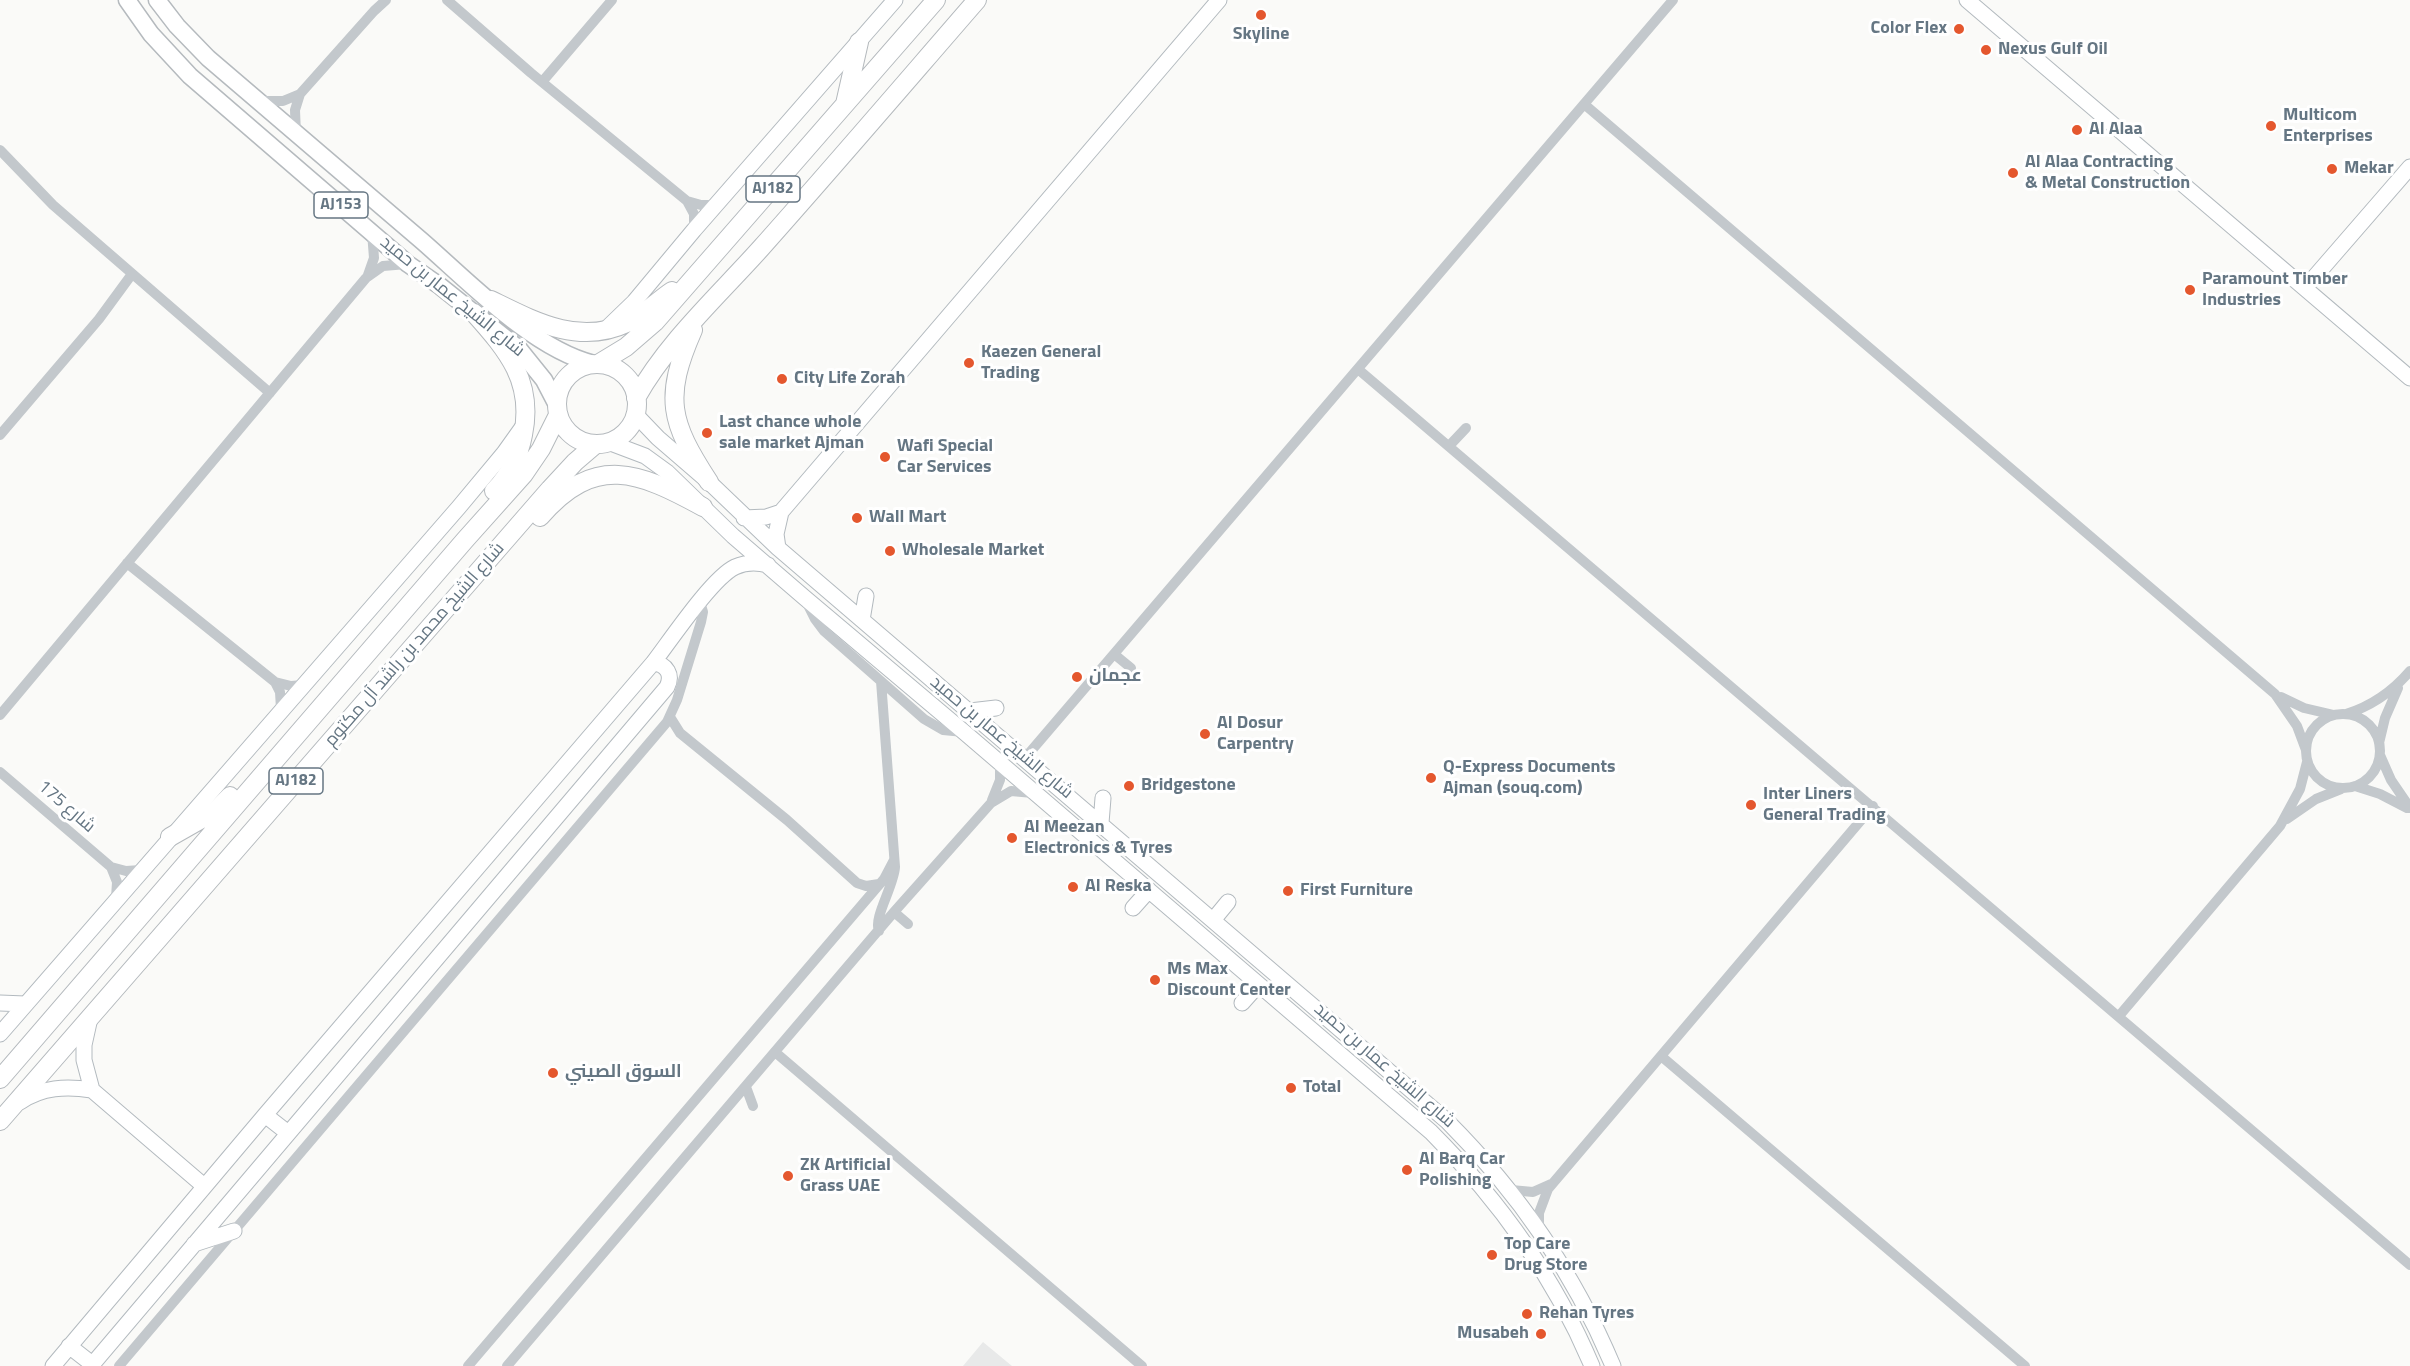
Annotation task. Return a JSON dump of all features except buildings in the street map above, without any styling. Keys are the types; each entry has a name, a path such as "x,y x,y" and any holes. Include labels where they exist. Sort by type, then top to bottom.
{"highway":[{"name":"AJ182","path":"596,364 640,336 693,280 936,0"},
{"name":"AJ182","path":"635,406 658,363 978,0"},
{"path":"844,107 859,42"},
{"path":"490,300 554,329 572,332 604,330 628,323 670,292 693,280"},
{"path":"465,540 466,529 472,516 510,471 522,442 526,423 526,399 513,363 500,341 474,314"},
{"path":"699,315 676,374 674,405 681,436 709,482"},
{"path":"596,364 607,365 623,374 629,381 635,406 625,432 602,443 583,442 572,435 563,426 557,410 558,395 567,377 575,371 596,364"},
{"name":"شارع الشيخ محمد بن راشد آل مكتوم","path":"0,1079 524,474 541,449 557,410"},
{"name":"شارع الشيخ محمد بن راشد آل مكتوم","path":"6,1114 562,475 602,443"},
{"path":"493,556 516,544 563,494 590,479 605,476 635,476 653,482 704,507"},
{"path":"170,837 214,812 255,772 272,764"}],"main road":[{"name":"شارع الشيخ عمار بن حميد","path":"127,0 157,42 190,76 408,264 440,286 528,358 544,380 557,410"},
{"name":"شارع الشيخ عمار بن حميد","path":"157,0 192,42 296,135 490,300 544,343 565,355 596,364"}],"street":[{"path":"374,11 380,0"},
{"path":"256,99 283,101 300,94 386,0"},
{"path":"447,0 542,82 687,201 694,214 694,230"},
{"path":"542,82 612,0"},
{"path":"778,548 776,534 781,512 1219,0"},
{"path":"1025,758 1673,0"},
{"path":"1967,0 2410,378"},
{"path":"604,330 627,310 892,2"},
{"path":"296,135 294,118 300,94"},
{"path":"1584,104 2276,694 2304,708 2334,715 2345,714 2375,702 2401,682 2410,671"},
{"path":"2,156 135,277 270,393"},
{"path":"2305,288 2410,167"},
{"path":"687,201 701,205 716,205"},
{"path":"366,278 374,258 372,232"},
{"path":"0,715 366,278 383,266 408,264"},
{"path":"0,435 99,319 112,309 135,277"},
{"path":"1359,370 2410,1264"},
{"name":"شارع الشيخ عمار بن حميد","path":"635,406 658,438 709,482 744,518 1430,1105 1479,1153 1511,1190 1539,1230 1578,1293 1613,1366"},
{"path":"2,1032 504,453 526,423"},
{"path":"1449,446 1466,428"},
{"name":"شارع الشيخ عمار بن حميد","path":"602,443 633,450 656,464 804,598 1414,1116 1478,1181 1537,1261 1565,1310 1592,1366"},
{"path":"744,518 759,518 781,512"},
{"path":"730,570 734,553 733,536"},
{"path":"127,563 275,682 280,692 281,709"},
{"path":"53,1366 204,1186 653,663 700,602 730,570 748,563 768,565"},
{"path":"862,620 866,596"},
{"path":"804,598 824,631 930,724 943,730 964,732"},
{"path":"119,1366 670,717 701,622 703,612 700,602"},
{"path":"1114,654 1131,668"},
{"path":"69,1347 92,1365 667,687 670,679 668,670 662,665 653,663"},
{"path":"879,931 877,921 891,888 894,860 881,681"},
{"path":"275,682 291,686 303,685"},
{"path":"2379,743 2385,718 2401,682"},
{"path":"2276,694 2294,720 2306,750 2307,762 2311,771 2325,784 2343,788"},
{"path":"970,711 996,708"},
{"path":"2345,714 2363,720 2376,734 2380,755 2397,791 2410,809"},
{"path":"2306,750 2311,732 2325,719 2334,715"},
{"path":"670,717 680,733 742,782 857,883 870,886 879,884"},
{"path":"2280,826 2316,800 2343,788 2355,786 2372,774 2380,755"},
{"path":"2119,1016 2280,826 2295,802 2307,762"},
{"path":"991,803 1000,780 999,763"},
{"name":"شارع 175","path":"0,771 111,867"},
{"path":"2355,786 2380,794 2410,809"},
{"path":"507,1366 894,912 991,803 1011,791 1034,793"},
{"path":"1101,823 1103,798"},
{"path":"1539,1230 1541,1204 1554,1182 1873,806"},
{"path":"468,1366 879,884 894,860"},
{"path":"111,867 126,871 141,870"},
{"path":"111,867 117,882 116,898"},
{"path":"1133,908 1149,890"},
{"path":"1214,919 1228,902"},
{"path":"894,912 908,924"},
{"path":"1242,1003 1258,985"},
{"path":"0,1003 25,1004"},
{"path":"0,1011 2,1032"},
{"path":"92,1015 84,1045 84,1060 92,1090"},
{"path":"775,1052 1142,1366"},
{"path":"1661,1056 2025,1366"},
{"path":"6,1114 30,1096 50,1089 71,1087 92,1090 204,1186"},
{"path":"746,1087 753,1106"},
{"path":"265,1115 288,1133"},
{"path":"1511,1190 1533,1192 1554,1182"},
{"path":"194,1244 234,1231"}],"shaded area":[{"path":"983,1342 1012,1366 963,1366"}],"place":[{"name":"Skyline","path":"1261,15"},
{"name":"Color Flex","path":"1959,29"},
{"name":"Nexus Gulf Oil","path":"1986,50"},
{"name":"Multicom Enterprises","path":"2271,126"},
{"name":"Al Alaa","path":"2077,130"},
{"name":"Mekar","path":"2332,169"},
{"name":"Al Alaa Contracting & Metal Construction","path":"2013,173"},
{"name":"Paramount Timber Industries","path":"2190,290"},
{"name":"Kaezen General Trading","path":"969,363"},
{"name":"City Life Zorah","path":"782,379"},
{"name":"Last chance whole sale market Ajman","path":"707,433"},
{"name":"Wafi Special Car Services","path":"885,457"},
{"name":"Wall Mart","path":"857,518"},
{"name":"Wholesale Market","path":"890,551"},
{"name":"عجمان","path":"1077,677"},
{"name":"Al Dosur Carpentry","path":"1205,734"},
{"name":"Q-Express Documents Ajman (souq.com)","path":"1431,778"},
{"name":"Bridgestone","path":"1129,786"},
{"name":"Inter Liners General Trading","path":"1751,805"},
{"name":"Al Meezan Electronics & Tyres","path":"1012,838"},
{"name":"Al Reska","path":"1073,887"},
{"name":"First Furniture","path":"1288,891"},
{"name":"Ms Max Discount Center","path":"1155,980"},
{"name":"السوق الصيني","path":"553,1073"},
{"name":"Total","path":"1291,1088"},
{"name":"Al Barq Car Polishing","path":"1407,1170"},
{"name":"ZK Artificial Grass UAE","path":"788,1176"},
{"name":"Top Care Drug Store","path":"1492,1255"},
{"name":"Rehan Tyres","path":"1527,1314"},
{"name":"Musabeh","path":"1541,1334"}]}
